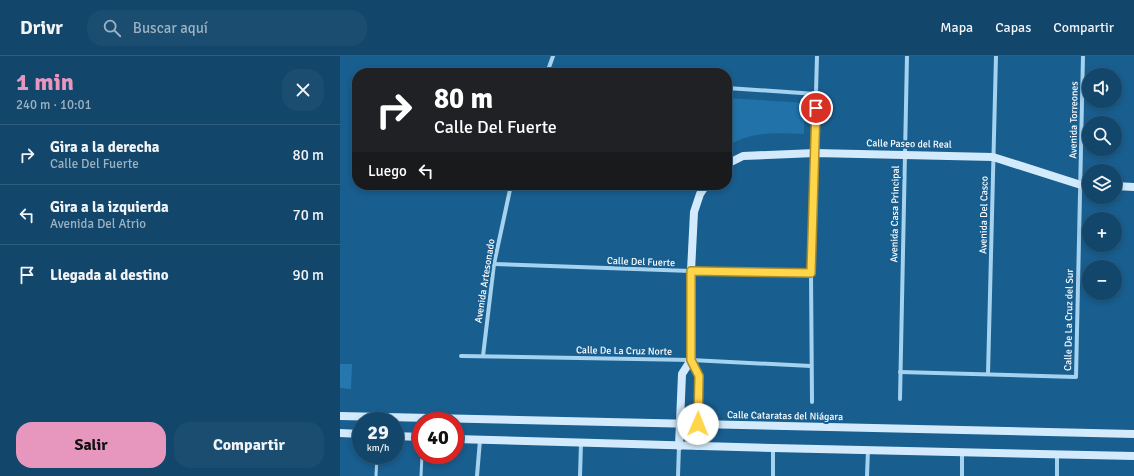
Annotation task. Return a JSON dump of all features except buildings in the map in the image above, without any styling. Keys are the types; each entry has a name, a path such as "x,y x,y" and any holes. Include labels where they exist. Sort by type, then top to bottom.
{"main road":[{"name":"Calle Paseo del Real","path":"732,162 743,156 815,153 993,157 1082,184"},
{"path":"1122,186 1134,187"},
{"path":"697,446 699,376 691,360 691,271 694,212 703,190"},
{"path":"679,446 682,374 691,360"},
{"name":"Calle Cataratas del Niágara","path":"340,416 1134,434"},
{"path":"340,433 352,434"},
{"path":"464,439 679,446 1134,456"}],"street":[{"path":"549,68 553,56"},
{"path":"812,402 811,273 817,56"},
{"name":"Avenida Casa Principal","path":"900,399 907,56"},
{"name":"Avenida Del Casco","path":"988,374 996,56"},
{"name":"Avenida Torreones","path":"1083,56 1085,164"},
{"path":"732,88 816,94"},
{"name":"Avenida Artesonado","path":"483,356 494,264 510,190"},
{"name":"Calle De La Cruz del Sur","path":"900,372 1076,376 1084,204"},
{"name":"Calle Del Fuerte","path":"494,264 691,271 811,273"},
{"name":"Calle De La Cruz Norte","path":"461,356 691,360 811,366"},
{"path":"477,476 480,440"},
{"path":"580,476 581,443"},
{"path":"678,476 679,446"},
{"path":"772,476 773,448"},
{"path":"868,450 868,476"},
{"path":"962,452 962,476"},
{"path":"1056,476 1057,454"}],"lane":[{"path":"376,476 377,464"},
{"path":"421,476 422,464"}],"shaded area":[{"path":"732,98 805,103 804,134 764,134 755,135 732,143"}],"route":[{"path":"698,424 699,376 691,360 691,271 811,273 816,108"}]}
